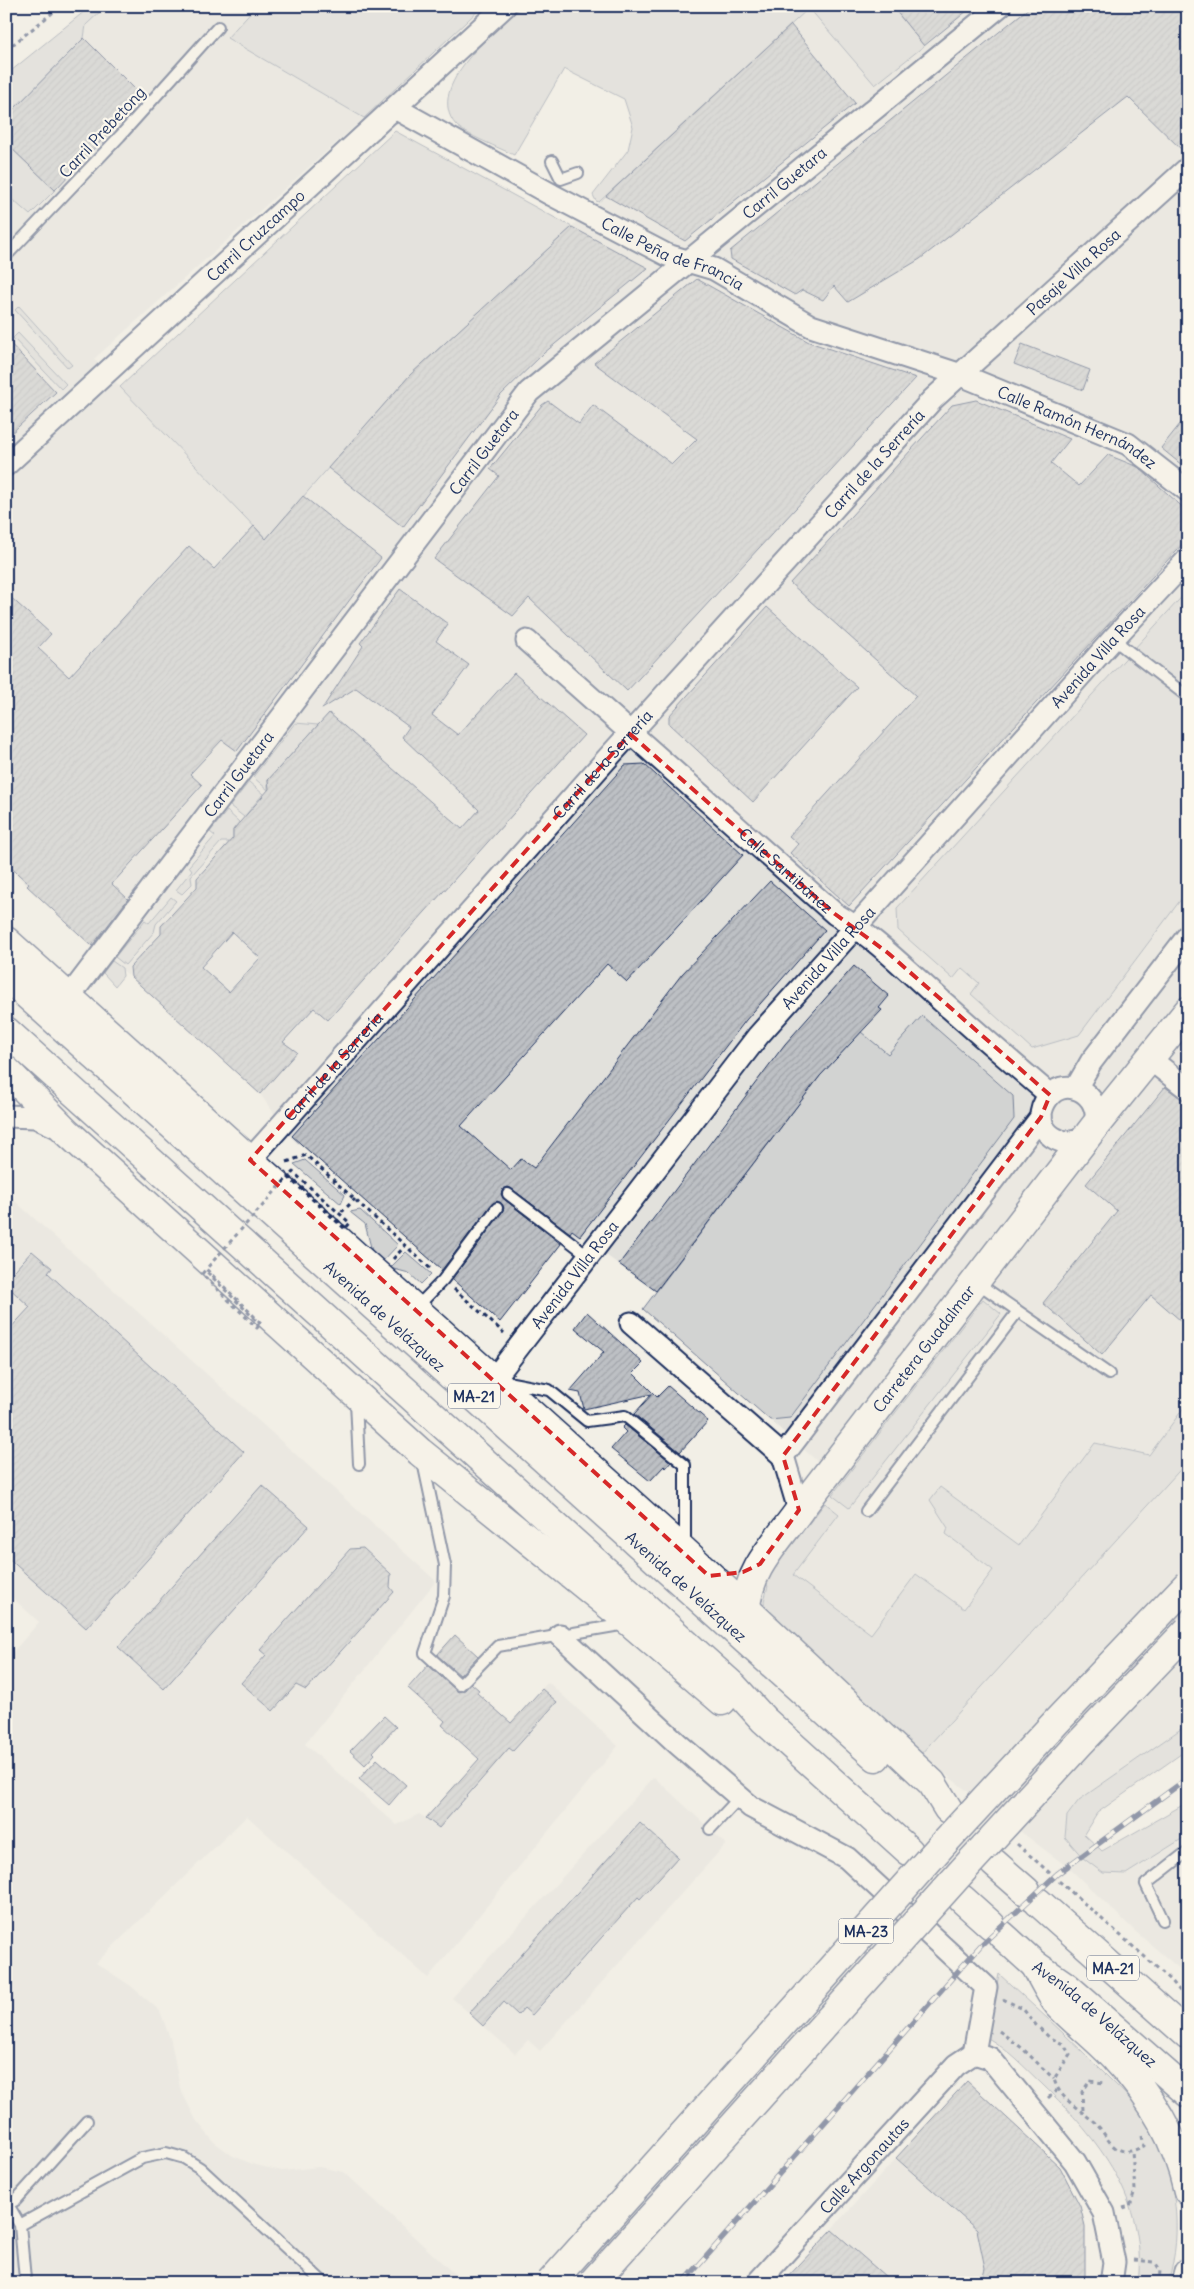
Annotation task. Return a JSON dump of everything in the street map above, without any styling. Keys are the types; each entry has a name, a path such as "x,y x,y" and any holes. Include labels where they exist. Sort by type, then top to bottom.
{"main road":[{"path":"6,940 684,1551 746,1610"},
{"name":"Avenida de Velázquez","path":"6,976 945,1812 932,1784 746,1610"},
{"name":"Carretera Guadalmar","path":"746,1610 746,1595 760,1564 799,1510 1092,1130 1188,1011"},
{"name":"MA-21","path":"6,1031 726,1680 764,1720 909,1851"},
{"path":"6,1070 68,1132 420,1452 631,1623 724,1703 764,1720"},
{"path":"709,1576 722,1577 743,1572 760,1564"},
{"name":"MA-23","path":"550,2283 942,1845 1062,1715 1188,1584"},
{"name":"MA-23","path":"592,2283 964,1868 1188,1630"},
{"name":"MA-21","path":"994,1863 1188,2034"},
{"name":"Avenida de Velázquez","path":"962,1899 1035,1965 1067,1988 1188,2093"},
{"path":"1035,1965 1057,2002 1116,2058 1144,2092 1166,2126 1182,2164 1188,2190"},
{"path":"1186,2283 1188,2274"}],"street":[{"name":"Carril Cruzcampo","path":"6,465 505,6"},
{"name":"Carril Guetara","path":"69,996 529,392 1000,6"},
{"name":"Calle Peña de Francia","path":"395,108 556,187 667,255 714,269 811,326 961,375"},
{"name":"Pasaje Villa Rosa","path":"961,375 1188,168"},
{"name":"Calle Ramón Hernández","path":"961,375 1128,444 1188,491"},
{"name":"Carril de la Serrería","path":"250,1160 630,734 933,399 961,375"},
{"name":"Avenida Villa Rosa","path":"494,1379 758,1036 1113,639 1188,559"},
{"name":"Calle Santibánez","path":"527,641 835,914 856,926 997,1051 1050,1095"},
{"path":"1076,1088 1091,1062 1188,936"},
{"path":"1150,1058 1188,1089"},
{"path":"1067,1088 1076,1088 1090,1096 1094,1103 1097,1119 1092,1130 1076,1142 1060,1142 1047,1132 1041,1117 1042,1109 1050,1095 1067,1088"},
{"path":"6,1116 35,1117 68,1132"},
{"path":"783,1456 1041,1117"},
{"path":"631,1323 783,1456 799,1510"},
{"path":"560,1635 678,1744 751,1807 847,1858 986,1986 974,2052 990,2058 1075,2162 1104,2214 1114,2262 1111,2283"},
{"name":"Calle Argonautas","path":"757,2283 956,2065 974,2052"}],"lane":[{"name":"Carril Prebetong","path":"6,256 120,136 218,27"},
{"path":"552,161 556,187 578,173"},
{"path":"1113,639 1188,697"},
{"path":"508,1194 589,1256"},
{"path":"415,1308 444,1280 497,1208"},
{"path":"975,1282 1109,1374"},
{"path":"866,1511 1018,1311"},
{"path":"494,1379 549,1390 587,1421 625,1416 686,1465 684,1551"},
{"path":"356,1393 359,1464"},
{"path":"420,1452 445,1565 444,1596 425,1653 460,1685 498,1646 631,1623"},
{"path":"710,1829 740,1797"},
{"path":"1163,1920 1146,1884 1188,1852"},
{"path":"23,2283 25,2279 20,2225 8,2203 16,2200 87,2121"},
{"path":"20,2225 142,2158 166,2153 184,2158 200,2168 324,2283"}],"path":[{"path":"6,50 61,6"},
{"path":"355,1199 343,1211 287,1162 306,1155 519,1346"},
{"path":"257,1326 260,1323 206,1270 202,1274 257,1328 262,1323 206,1269 288,1177 345,1229 350,1223 293,1172 289,1176 345,1227 348,1223"},
{"path":"1012,1839 1171,1980 1188,2001"},
{"path":"999,2005 1001,1998 1023,2009 1042,2031 1063,2044 1070,2054 1054,2079"},
{"path":"995,2028 1022,2048 1054,2079 1057,2090 1072,2105 1083,2110 1116,2149 1132,2152 1144,2146 1140,2128"},
{"path":"1083,2110 1082,2092 1090,2081 1102,2081 1110,2087"},
{"path":"1104,2214 1130,2206 1136,2190 1132,2152"},
{"path":"1114,2262 1139,2259 1155,2262 1160,2270 1159,2283"}],"highlighted area":[{"path":"630,734 835,914 888,953 1050,1095 1041,1117 783,1456 799,1510 760,1564 743,1572 709,1576 250,1160"}],"shaded area":[{"path":"91,6 106,6 86,25 84,38 6,117 6,75"},
{"path":"106,6 256,6 228,38 364,118 94,359 266,539 410,375 809,8 924,46 892,6 1188,6 1188,1724 1079,1800 1067,1816 1102,1873 1126,1874 1188,1835 1188,1976 1136,1932 1070,1869 920,1755 764,1601 768,1586 764,1581 841,1482 643,1309 655,1291 580,1236 561,1245 500,1322 300,1142 298,1144 260,1094 131,977 94,948 27,886 6,863 6,117 84,38 86,25"},
{"path":"256,6 483,6 364,118 227,38"},
{"path":"523,6 892,6 924,46 875,85 809,8 599,202 596,201 593,195 628,150 633,127 624,99 564,69 514,155 460,129 448,110 449,94 456,77 467,60"},
{"path":"395,131 572,227 410,375 266,539 120,387"},
{"path":"6,143 55,190 30,215 6,194"},
{"path":"19,306 72,365 68,368 15,310"},
{"path":"18,333 66,384 61,389 13,338"},
{"path":"1188,590 1188,890 1079,1035 1032,1049 971,994 979,983 962,968 953,979 898,930 897,908"},
{"path":"295,723 318,725 268,780 268,790 253,777"},
{"path":"249,782 263,794 244,817 230,806"},
{"path":"227,811 239,822 233,830 233,838 230,842 221,842 191,876 192,884 182,894 176,890 192,870 189,866 215,836 210,832"},
{"path":"171,897 176,901 156,924 154,932 125,965 115,957 145,920 149,923"},
{"path":"112,961 122,968 123,976 115,986 103,973"},
{"path":"922,1016 1013,1096 1014,1119 790,1418 770,1420 643,1309 820,1076 861,1032 888,1054"},
{"path":"305,1160 345,1195 341,1204 294,1164"},
{"path":"6,1193 436,1581 305,1744 397,1825 419,1814 426,1818 548,1682 618,1746 428,1978 247,1816 96,1963 131,1986 160,2011 171,2041 180,2088 196,2120 214,2142 233,2156 255,2165 282,2171 319,2167 344,2172 464,2283 6,2283 6,1660 39,1622 6,1592"},
{"path":"360,1210 398,1245 380,1264 373,1255 365,1224 350,1212"},
{"path":"406,1252 431,1274 421,1284 409,1273 390,1268"},
{"path":"983,1299 1001,1314 849,1508 832,1495"},
{"path":"1188,1402 1188,1461 920,1755 765,1613 764,1601 768,1586 764,1581 825,1503 839,1514 793,1575 871,1634 916,1574 964,1609 993,1570 946,1534 948,1528 930,1500 940,1487 1019,1545 1095,1443 1149,1455"},
{"path":"1188,1724 1188,1749 1097,1813 1084,1834 1102,1851 1188,1802 1188,1835 1126,1874 1103,1873 1083,1858 1065,1837 1067,1816 1079,1800"},
{"path":"654,1777 726,1844 540,2051 528,2040 515,2054 452,1998"},
{"path":"999,1974 1068,2037 1124,2093 1140,2111 1149,2125 1166,2163 1175,2202 1176,2242 1168,2283 1138,2283 1139,2253 1135,2225 1127,2199 1115,2174 1083,2127 1009,2053 986,2037"},
{"path":"967,2081 1060,2167 1080,2206 1085,2226 1085,2283 782,2283"}],"building":[{"path":"892,6 973,6 924,46"},
{"path":"1031,6 1188,6 1188,156 1128,97 920,259 848,302 834,286 823,300 802,290 795,295 731,259 730,251"},
{"path":"791,25 855,103 685,241 606,196"},
{"path":"84,38 141,95 136,104 55,190 6,143 6,117"},
{"path":"572,227 648,268 544,353 500,396 403,527 328,468 410,375"},
{"path":"697,279 809,342 916,378 627,691 529,598 513,616 434,559 499,476 490,469 542,405 548,401 579,424 593,405 672,464 697,439 594,363"},
{"path":"6,339 56,392 6,438"},
{"path":"1022,344 1090,370 1083,390 1014,364"},
{"path":"976,400 1070,439 1051,463 1079,486 1108,455 1138,467 1188,512 1188,538 849,906 790,853 798,844 789,836 916,696 790,583 952,405"},
{"path":"1188,414 1188,470 1161,448"},
{"path":"303,496 381,558 237,751 222,740 190,774 202,785 112,884 128,899 92,946 27,886 29,884 6,863 6,593 51,634 38,648 69,677 189,546 214,569 254,526 266,539"},
{"path":"400,589 448,624 436,641 469,665 432,715 458,735 514,673 584,735 328,1020 314,1008 283,1042 297,1052 260,1094 131,977 130,967 161,934 161,926 197,887 197,878 233,838 233,830 269,789 268,780 329,713 462,829 479,810 402,737 409,727 356,688 322,709 363,646 360,643","holes":["232,932 260,958 229,992 201,967"]},
{"path":"767,607 857,687 753,802 669,724 669,716"},
{"path":"644,764 743,855 627,982 607,964 461,1126 511,1170 521,1159 534,1168 682,974 770,881 825,930 746,1020 580,1236 572,1230 570,1233 512,1189 508,1187 503,1189 501,1194 504,1199 561,1244 500,1322 452,1279 502,1212 504,1208 501,1203 497,1201 492,1204 442,1270 292,1136 625,765"},
{"path":"854,966 889,996 879,1008 882,1010 820,1076 656,1291 619,1264 785,1044"},
{"path":"1165,1087 1188,1103 1188,1327 1151,1295 1102,1355 1043,1303 1117,1211 1086,1184"},
{"path":"32,1251 52,1268 48,1273 244,1452 86,1628 6,1556 6,1333 30,1307 6,1285 6,1280"},
{"path":"587,1312 643,1363 633,1373 657,1397 668,1386 708,1421 680,1452 634,1414 652,1394 584,1409 580,1393 570,1391 604,1352 575,1328"},
{"path":"625,1425 671,1462 666,1468 664,1466 650,1481 611,1449 626,1432 622,1428"},
{"path":"262,1485 309,1526 164,1689 118,1647"},
{"path":"363,1548 391,1574 390,1587 394,1592 306,1690 296,1685 273,1711 241,1683 266,1655 260,1650 350,1549"},
{"path":"455,1635 478,1656 460,1675 437,1655"},
{"path":"428,1665 458,1692 465,1690 471,1683 479,1690 477,1693 511,1723 542,1689 557,1702 513,1751 509,1748 439,1828 426,1818 479,1759 442,1725 445,1721 408,1688"},
{"path":"384,1716 396,1727 373,1752 375,1754 365,1765 350,1751"},
{"path":"377,1759 406,1785 389,1805 359,1779"},
{"path":"640,1823 678,1857 640,1899 638,1897 532,2015 524,2008 518,2015 504,2002 483,2026 469,2013"},
{"path":"967,2081 1060,2167 1080,2206 1085,2226 1085,2283 981,2283 985,2268 977,2230 896,2158"},
{"path":"832,2230 893,2283 782,2283"}],"railway":[{"path":"683,2283 981,1945 1057,1874 1188,1778"}]}
